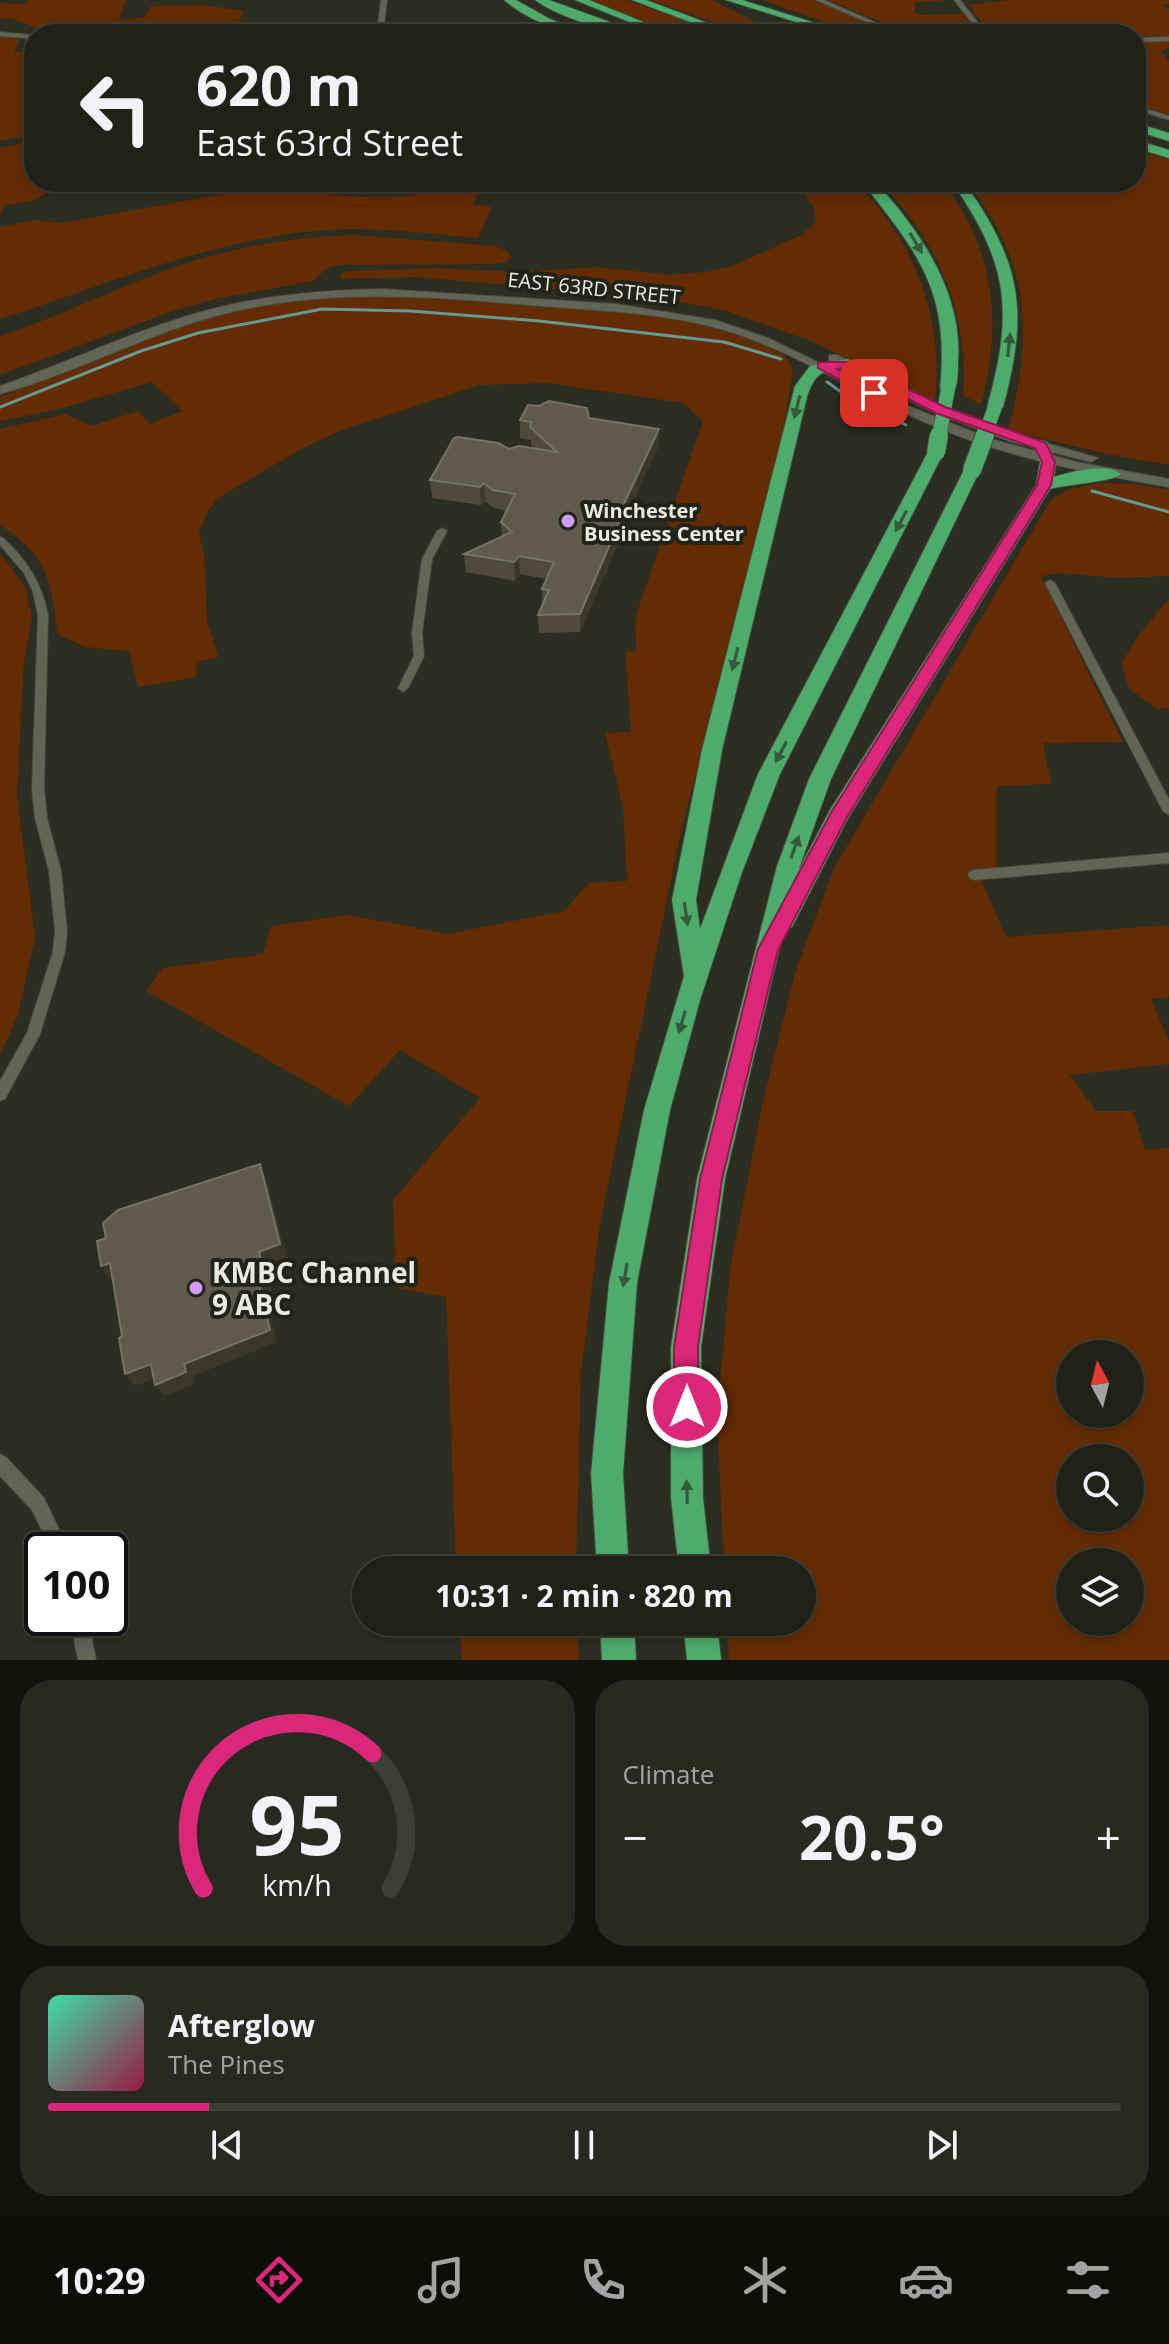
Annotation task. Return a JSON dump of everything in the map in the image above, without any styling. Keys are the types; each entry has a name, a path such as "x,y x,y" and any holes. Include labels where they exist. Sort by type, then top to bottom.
{"highway":[{"path":"540,0 601,24"},
{"path":"580,0 642,24"},
{"path":"637,0 704,24"},
{"path":"718,0 767,23"},
{"path":"731,0 811,24"},
{"path":"752,0 818,24"},
{"path":"510,2 560,24"},
{"path":"1146,130 1169,137"},
{"path":"1146,147 1169,154"},
{"path":"612,1556 607,1474 623,1283 657,1110 730,875 769,774 936,452 948,389 951,346 936,279 906,226 877,192"},
{"path":"693,1556 687,1498 686,1347 711,1179 788,866 820,779 972,470 995,407 1010,348 1010,282 988,229 964,192"},
{"path":"696,978 684,900 709,765 804,379 810,370 848,364"},
{"path":"768,949 845,804 1044,485 1045,454"},
{"path":"1044,485 1072,477 1113,474"},
{"path":"618,1636 619,1660"},
{"path":"701,1636 704,1660"}],"main road":[{"name":"EAST 63RD STREET","path":"0,381 170,317 219,303 288,289 364,283 420,284 685,309 771,331 848,364 940,410 1045,454 1169,471"},
{"name":"EAST 63RD STREET","path":"0,390 141,336 222,310 279,298 355,291 407,291 675,315 736,330 822,366 928,420 1113,474 1169,483"}],"street":[{"path":"381,24 384,0"},
{"path":"819,0 875,24"},
{"path":"957,0 976,24"},
{"path":"0,34 24,35"},
{"path":"1146,40 1169,39"},
{"path":"1146,111 1169,118"},
{"path":"403,688 419,656 417,633 427,559 442,531"},
{"path":"0,540 17,555 32,575 40,594 43,615 38,788 41,818 55,871 61,931 59,952 33,1034 0,1095"},
{"path":"1050,583 1169,811"},
{"path":"974,875 1169,858"},
{"path":"0,1463 38,1504 51,1532"},
{"path":"82,1636 87,1660"}],"shaded area":[{"path":"29,0 126,0 119,20 145,17 151,6 204,5 244,11 238,24 26,24 10,18 0,19 0,3 25,4"},
{"path":"585,0 626,0 694,24 649,24"},
{"path":"650,0 711,0 760,24 718,24"},
{"path":"762,0 814,0 870,24 830,24"},
{"path":"828,0 953,0 916,2 914,12 921,15 963,14 971,24 886,24"},
{"path":"1009,0 1169,0 1169,4 1163,5 1169,11 1169,37 1146,37 1146,24 983,24 968,5"},
{"path":"0,36 13,36 19,41 14,52 24,52 24,136 0,141"},
{"path":"1169,41 1169,48 1161,51 1169,61 1169,115 1146,108 1146,42"},
{"path":"24,143 24,192 48,192 35,200 5,205 0,216 0,148"},
{"path":"1146,153 1169,159 1169,465 1102,453 1008,430 1021,362 1021,300 1015,270 988,212 974,192 1146,192"},
{"path":"234,192 321,192 356,197 414,195 420,192 480,192 472,204 492,207 478,238 363,229 283,235 200,253 0,319 0,227 35,220 62,223"},
{"path":"802,192 864,192 894,229 921,282 929,311 935,340 935,402 813,342 726,311 665,299 417,277 341,279 340,274 349,271 439,268 515,272 597,267 668,275 705,272 730,267 801,235 816,222 813,206"},
{"path":"889,192 949,192 974,233 990,287 992,316 992,345 981,404 963,396 961,336 946,280 918,229"},
{"path":"354,235 495,246 512,257 507,262 492,264 341,265 326,269 313,281 215,299 170,312 0,375 0,336 150,276 262,244"},
{"path":"389,293 654,315 693,321 773,347 786,357 793,370 783,432 683,823 600,1224 581,1374 576,1556 455,1556 446,1297 396,1288 393,1200 480,1098 400,1050 349,1106 146,991 163,968 263,954 271,926 348,915 448,934 564,911 589,883 627,881 623,808 605,733 631,732 625,652 636,651 635,618 703,421 683,403 548,383 480,385 340,431 303,448 218,498 207,513 199,533 205,562 207,620 218,657 198,662 196,677 138,687 129,651 85,647 57,634 53,600 44,571 28,547 0,525 0,429 66,414 91,426 138,411 150,424 182,411 152,382 56,410 0,421 0,397 198,322 297,299"},
{"path":"1097,483 1169,490 1169,576 1117,578 1061,573 1041,576 1123,742 1043,743 1051,784 997,786 997,873 979,875 1006,937 1169,925 1169,997 1151,999 1169,1041 1169,1064 1070,1075 1096,1111 1133,1111 1145,1150 1169,1147 1169,1660 729,1660 728,1636 816,1636 816,1556 723,1556 717,1416 730,1270 762,1106 795,973 834,868 1050,501 1067,490"},
{"path":"0,553 26,588 32,617 24,662 17,794 35,937 18,1015 0,1055"},
{"path":"1169,599 1169,708 1157,709 1128,688 1122,662 1138,636"},
{"path":"460,1636 578,1636 579,1660 462,1660"}],"building":[{"name":"Winchester Business Center","path":"549,401 587,408 589,418 659,429 622,508 623,514 580,614 538,615 549,590 542,589 554,562 519,556 514,562 464,554 512,532 501,522 515,494 493,490 484,483 480,487 430,480 454,438 458,437 498,443 509,449 519,446 557,452 530,427 531,422 520,420 528,405 539,406"},
{"name":"KMBC Channel 9 ABC","path":"260,1164 280,1244 259,1252 266,1283 259,1286 270,1330 184,1364 186,1372 155,1385 151,1364 125,1374 110,1263 101,1266 97,1241 106,1238 103,1223 118,1210"}],"waterway":[{"path":"0,407 141,351 198,333 322,309 410,311 539,321 724,342 781,359"},
{"path":"827,382 847,396 906,425"},
{"path":"1092,491 1169,512"}],"place":[{"name":"Winchester Business Center","path":"568,521"},
{"name":"KMBC Channel 9 ABC","path":"196,1288"}],"route":[{"path":"687,1407 686,1347 711,1179 768,949 838,816 1044,485 1048,462 1041,445 940,410 848,364 822,366 874,393"}]}
